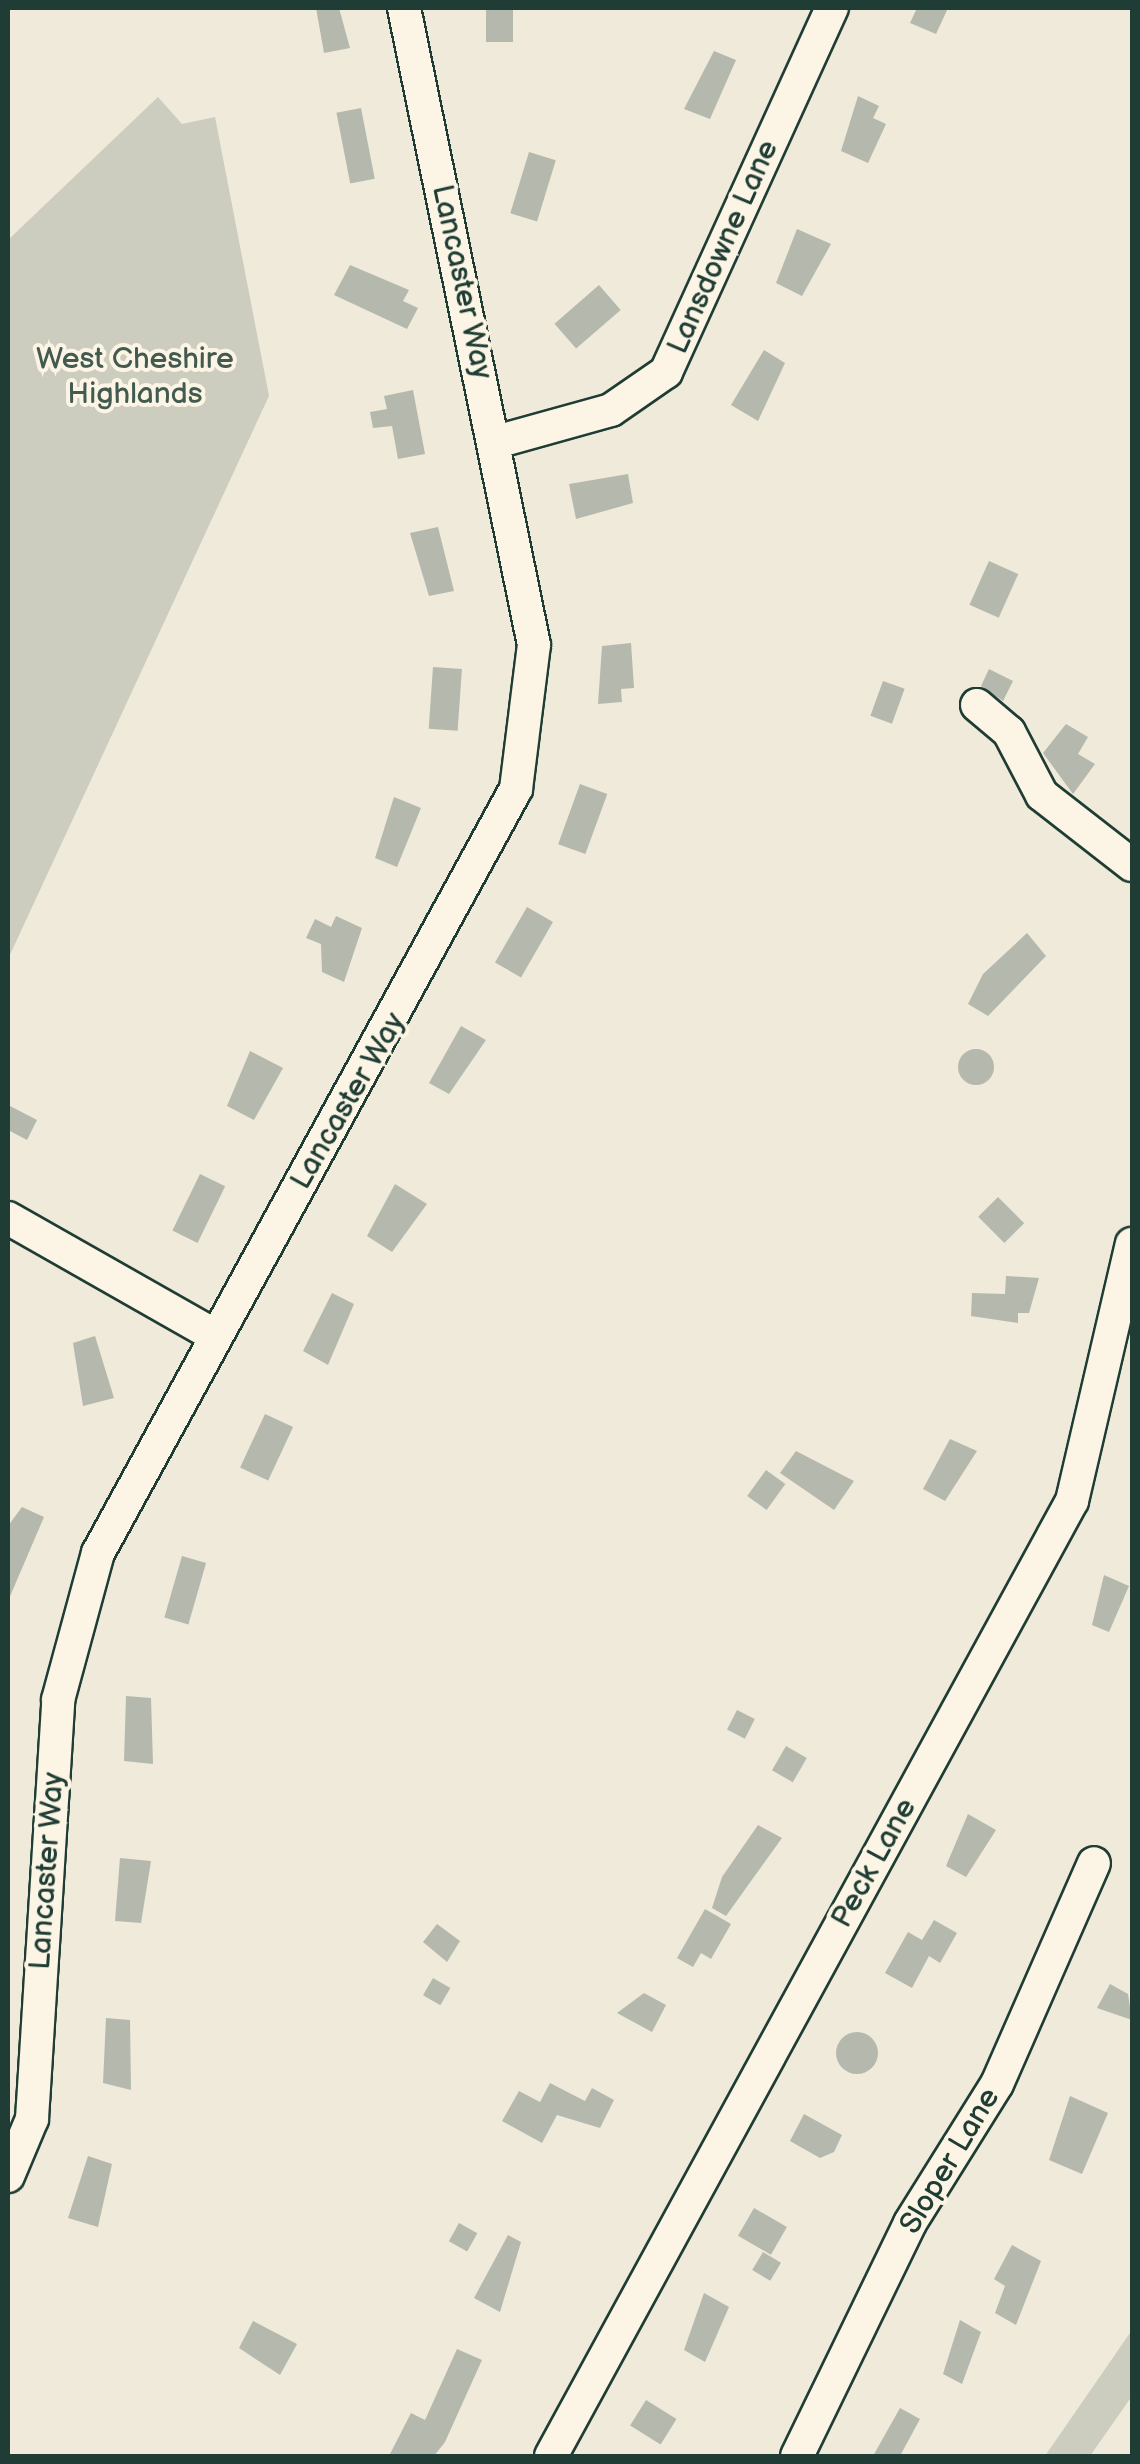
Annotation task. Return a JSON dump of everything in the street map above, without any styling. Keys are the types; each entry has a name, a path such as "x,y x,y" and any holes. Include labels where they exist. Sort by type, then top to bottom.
{"street":[{"name":"Lancaster Way","path":"8,2176 32,2119 58,1700 98,1553 516,789 534,645 496,442 404,8"},
{"name":"Lansdowne Lane","path":"496,442 611,410 666,372 832,8"},
{"path":"976,706 1009,732 1042,795 1132,865"},
{"path":"8,1218 214,1336"},
{"name":"Peck Lane","path":"550,2456 1072,1500 1132,1244"},
{"name":"Sloper Lane","path":"797,2456 910,2223 997,2084 1094,1863"}],"green space":[{"name":"West Cheshire Highlands","path":"158,97 182,124 215,117 269,396 8,959 8,240"},
{"path":"1132,2330 1132,2396 1090,2456 1045,2456"}],"building":[{"path":"316,8 339,8 350,48 324,53"},
{"path":"486,8 513,8 513,42 486,42"},
{"path":"917,8 948,8 936,34 910,23"},
{"path":"714,51 736,60 710,119 684,109"},
{"path":"858,96 879,106 873,118 886,124 868,163 841,151"},
{"path":"361,108 375,179 350,183 336,113"},
{"path":"529,152 556,160 537,221 510,213"},
{"path":"797,229 831,244 802,296 776,283"},
{"path":"350,265 409,290 403,301 418,308 407,329 334,295"},
{"path":"599,285 621,310 576,349 554,324"},
{"path":"764,350 785,363 758,421 731,405"},
{"path":"413,390 425,454 398,459 392,426 373,428 370,412 387,409 384,396"},
{"path":"628,474 633,503 576,519 569,484"},
{"path":"438,527 454,591 429,596 410,533"},
{"path":"989,561 1018,574 999,618 969,605"},
{"path":"631,643 634,688 621,689 622,702 598,704 602,646"},
{"path":"433,667 462,669 458,731 429,729"},
{"path":"989,669 1013,681 1003,701 981,686"},
{"path":"883,681 905,689 892,724 870,716"},
{"path":"1066,724 1088,737 1078,754 1095,764 1073,794 1043,753"},
{"path":"580,784 607,794 585,854 558,844"},
{"path":"394,797 421,808 397,867 375,858"},
{"path":"527,907 553,922 521,977 495,962"},
{"path":"336,916 362,928 344,982 322,972 321,944 306,938 315,919 331,927"},
{"path":"1027,933 1046,956 988,1016 968,1004 983,974"},
{"path":"461,1026 486,1040 449,1094 429,1083"},
{"path":"976,1049 989,1054 994,1067 989,1080 976,1085 963,1080 958,1067 963,1054"},
{"path":"250,1051 283,1068 254,1120 227,1106"},
{"path":"8,1105 37,1120 27,1140 8,1130"},
{"path":"200,1174 225,1186 198,1243 172,1231"},
{"path":"395,1184 427,1204 392,1252 367,1236"},
{"path":"998,1197 1024,1223 1004,1243 978,1217"},
{"path":"1006,1276 1039,1278 1029,1313 1018,1313 1018,1323 971,1316 972,1293 1005,1294"},
{"path":"332,1293 354,1304 328,1365 303,1351"},
{"path":"95,1336 114,1398 83,1406 73,1343"},
{"path":"265,1414 293,1427 268,1481 240,1467"},
{"path":"950,1439 977,1451 945,1501 923,1489"},
{"path":"796,1451 854,1481 834,1510 780,1473"},
{"path":"766,1470 785,1484 767,1510 747,1496"},
{"path":"22,1507 44,1517 8,1601 8,1526"},
{"path":"182,1556 206,1563 188,1624 164,1618"},
{"path":"1104,1575 1129,1586 1109,1632 1092,1625"},
{"path":"126,1696 151,1698 153,1764 124,1761"},
{"path":"737,1710 755,1719 745,1739 727,1730"},
{"path":"786,1746 807,1758 793,1782 772,1770"},
{"path":"968,1814 996,1830 966,1877 946,1866"},
{"path":"758,1825 782,1838 726,1916 712,1908 722,1877"},
{"path":"120,1858 151,1861 141,1923 115,1921"},
{"path":"705,1909 731,1924 711,1959 701,1953 693,1967 677,1958"},
{"path":"934,1920 957,1933 940,1963 929,1956 912,1988 885,1973 908,1932 922,1940"},
{"path":"437,1924 460,1941 447,1962 423,1942"},
{"path":"433,1978 450,1988 440,2005 423,1995"},
{"path":"1110,1984 1128,1994 1132,2020 1097,2008"},
{"path":"644,1993 666,2005 652,2032 617,2013"},
{"path":"106,2018 130,2020 131,2090 103,2083"},
{"path":"857,2032 872,2038 878,2053 872,2068 857,2074 842,2068 836,2053 842,2038"},
{"path":"550,2083 585,2101 592,2088 614,2100 600,2128 557,2115 542,2143 502,2121 519,2091 540,2102"},
{"path":"1070,2096 1108,2113 1082,2174 1049,2160"},
{"path":"804,2114 842,2135 834,2152 820,2158 790,2141"},
{"path":"88,2156 112,2164 98,2227 68,2218"},
{"path":"754,2208 787,2227 771,2255 738,2236"},
{"path":"459,2223 477,2233 467,2252 449,2241"},
{"path":"508,2235 521,2242 500,2312 474,2298"},
{"path":"1012,2245 1041,2261 1016,2325 995,2313 1005,2286 994,2279"},
{"path":"763,2252 781,2263 770,2281 752,2270"},
{"path":"704,2293 729,2307 705,2362 684,2350"},
{"path":"960,2320 981,2332 962,2384 943,2374"},
{"path":"253,2321 297,2344 280,2375 239,2348"},
{"path":"457,2349 482,2360 445,2442 434,2456 389,2456 411,2413 425,2420"},
{"path":"646,2400 677,2419 661,2445 630,2425"},
{"path":"900,2408 920,2419 900,2456 873,2456"}]}
